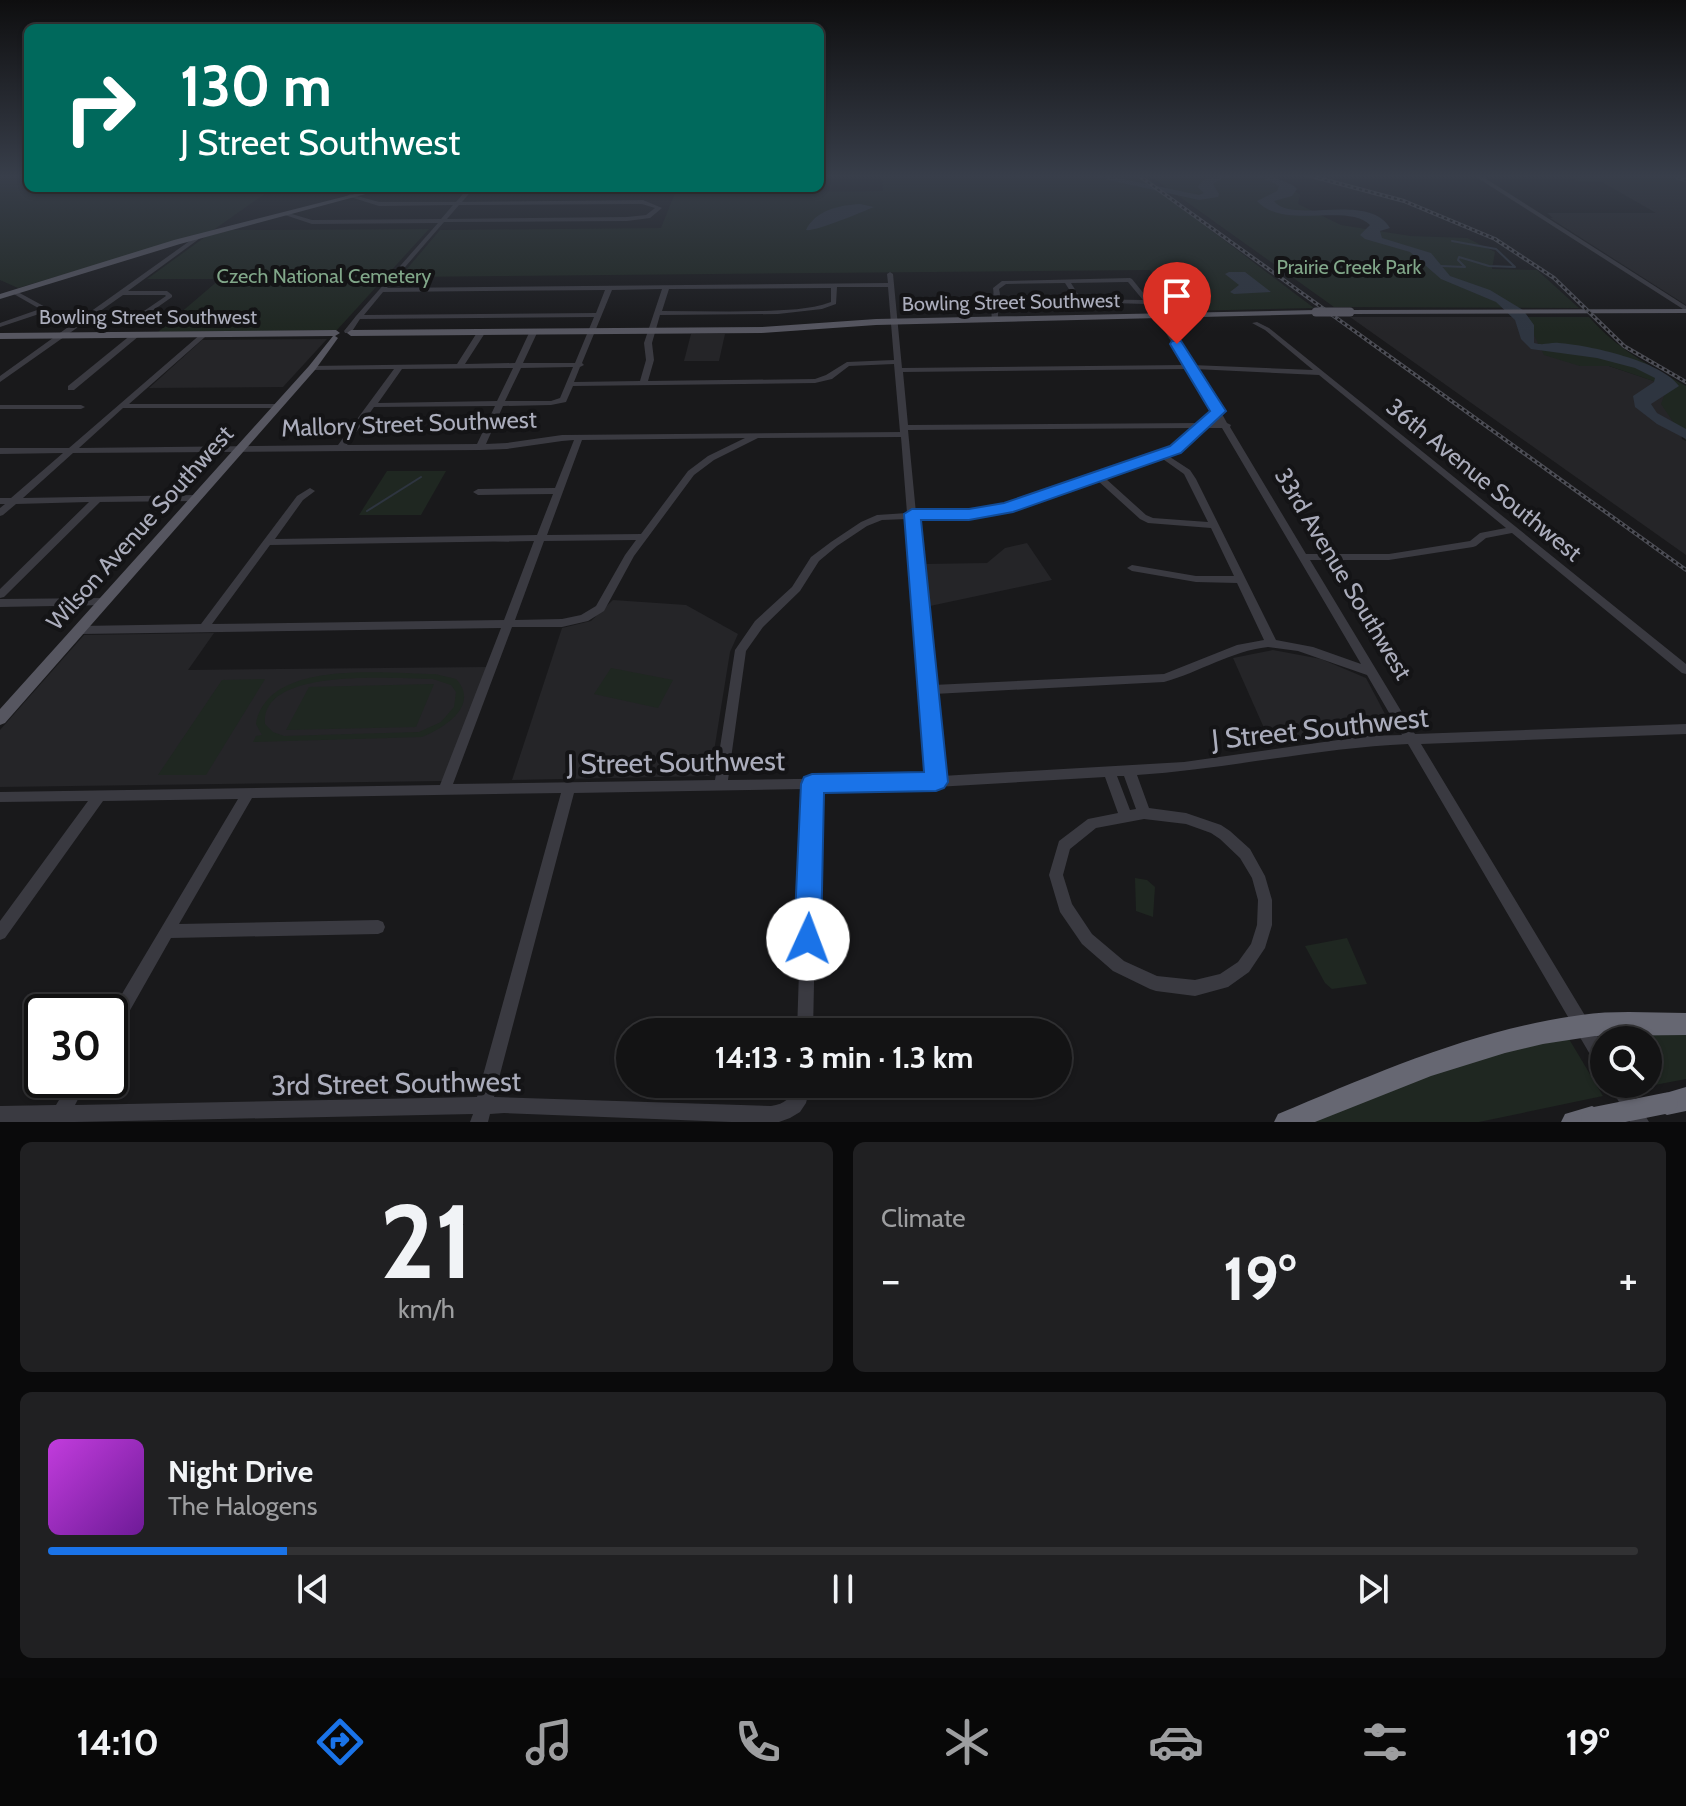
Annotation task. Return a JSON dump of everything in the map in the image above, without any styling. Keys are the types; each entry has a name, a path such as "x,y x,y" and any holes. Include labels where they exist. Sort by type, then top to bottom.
{"highway":[{"path":"1286,1122 1436,1060 1474,1049 1583,1026 1686,1024"},
{"path":"1582,1120 1676,1101"}],"main road":[{"path":"0,297 233,227"},
{"name":"Bowling Street Southwest","path":"0,336 652,332 770,330 895,321 1316,312 1686,310"},
{"name":"Wilson Avenue Southwest","path":"0,719 342,335"}],"street":[{"path":"342,335 436,227"},
{"path":"1557,227 1686,310"},
{"path":"2,378 200,236"},
{"path":"890,274 936,782"},
{"name":"33rd Avenue Southwest","path":"1067,281 1130,280 1160,317 1590,1038"},
{"path":"995,320 996,288 1000,283 1067,281 1079,301 1146,302"},
{"path":"381,290 891,285"},
{"path":"658,313 825,308 834,303 834,286"},
{"path":"643,383 650,360 648,343 666,287"},
{"path":"372,405 563,400 609,289"},
{"path":"14,292 69,323 77,324"},
{"path":"87,316 143,315 170,296 167,293 121,293"},
{"path":"0,325 45,310"},
{"path":"358,317 598,315"},
{"name":"36th Avenue Southwest","path":"1255,323 1686,670"},
{"path":"459,367 481,333"},
{"path":"480,447 533,333"},
{"path":"0,513 202,335"},
{"path":"71,388 135,336"},
{"path":"572,384 815,381 829,377 847,364 1191,367 1320,373"},
{"path":"313,367 580,365"},
{"path":"340,448 400,367"},
{"path":"121,406 278,406"},
{"path":"0,407 81,407"},
{"path":"721,785 737,661 746,638 796,589 815,559 848,533 880,517 969,514 1007,508 1162,455 1175,449 1218,411"},
{"name":"Mallory Street Southwest","path":"0,451 480,447 520,446 579,438 1227,425"},
{"path":"80,630 562,623 591,615 600,608 642,537 691,473 711,458 756,436"},
{"path":"444,790 579,438"},
{"path":"1162,455 1187,472 1272,644"},
{"path":"1099,477 1151,521 1213,525"},
{"path":"204,628 300,498 310,491"},
{"path":"478,492 559,491"},
{"path":"0,501 196,498"},
{"path":"0,595 97,500"},
{"path":"1305,557 1389,557 1473,544 1483,535 1514,530"},
{"path":"267,542 642,537"},
{"path":"1132,568 1196,579 1241,580"},
{"path":"0,603 104,602"},
{"path":"927,690 1164,678 1185,673 1252,645 1272,644 1313,650 1372,672"},
{"name":"J Street Southwest","path":"0,797 936,782 1204,765 1366,741 1686,729"},
{"path":"1129,771 1144,813"},
{"path":"1110,773 1125,815"},
{"path":"805,1018 812,784"},
{"path":"481,1114 569,788"},
{"path":"128,998 248,793"},
{"path":"0,933 100,795"},
{"path":"1144,813 1186,818 1223,833 1235,842 1258,875 1266,897 1264,934 1254,956 1229,978 1209,987 1180,989 1130,971 1076,928 1062,906 1056,883 1063,847 1090,824 1144,813"},
{"path":"167,931 378,927"},
{"path":"60,1114 69,1098"},
{"name":"3rd Street Southwest","path":"0,1115 771,1115 792,1108 800,1098"},
{"path":"1625,1098 1640,1122"}],"shaded area":[{"path":"1368,227 1389,227 1380,231 1382,238 1431,253 1450,276 1490,290 1523,310 1534,325 1534,343 1572,344 1605,351 1641,362 1670,377 1679,386 1651,404 1657,413 1686,429 1686,439 1657,424 1635,407 1633,396 1654,382 1655,378 1635,368 1597,358 1531,349 1521,339 1515,320 1496,302 1441,279 1410,252 1360,235"},
{"path":"1565,227 1686,227 1686,305"},
{"path":"1245,272 1271,292 1234,294 1230,292 1239,285 1225,274"},
{"path":"1350,317 1525,317 1580,366 1609,366 1669,386 1682,439 1686,441 1686,555"},
{"path":"691,334 725,334 719,361 684,361"},
{"path":"327,339 283,387 149,388 202,340"},
{"path":"1027,543 1052,580 930,606 925,564 987,563 1005,548"},
{"path":"613,600 686,605 738,634 730,652 710,776 512,780 562,628 591,621"},
{"path":"214,633 188,670 487,667 443,781 0,787 0,730 84,635"},
{"path":"1273,650 1321,659 1366,678 1394,731 1343,733 1272,746 1233,658"}],"green space":[{"path":"0,227 217,227 18,288 0,280"},
{"path":"1207,227 1314,308 1185,311 1163,289 1150,270 400,277 440,230"},
{"name":"Prairie Creek Park","path":"1222,227 1356,227 1410,236 1467,238 1495,252 1492,269 1537,270 1579,308 1334,307"},
{"name":"Czech National Cemetery","path":"429,229 337,330 158,332 220,279 147,279 205,237 231,230"},
{"path":"1525,317 1589,317 1623,348 1686,386 1686,441 1661,404 1668,386 1609,366 1580,366 1544,355"},
{"path":"387,471 446,471 421,515 359,515"},
{"path":"611,668 673,680 658,708 594,694"},
{"path":"360,672 435,674 456,679 464,698 457,714 449,722 422,737 253,742 256,736 262,735 256,724 265,703 282,688 305,679","holes":["390,678 433,679 451,685 456,692 454,707 441,722 419,732 284,736 273,732 265,724 269,705 284,692 306,684"]},
{"path":"265,679 206,775 158,775 222,680"},
{"path":"434,684 416,727 286,730 309,687"},
{"path":"1135,878 1147,880 1155,887 1153,917 1136,911"},
{"path":"1347,938 1367,984 1332,989 1325,983 1305,946"},
{"path":"1686,1032 1686,1079 1662,1084 1662,1033"},
{"path":"1569,1039 1590,1074 1590,1098 1593,1098 1479,1122 1301,1122 1483,1055"}],"waterway":[{"path":"1441,266 1465,267 1458,260 1459,257 1489,266 1515,267 1496,249 1452,241"},
{"path":"367,511 421,477"}],"railway":[{"path":"1211,227 1686,570"},
{"path":"1467,227 1495,239 1554,278 1624,346 1686,382"}],"route":[{"path":"808,939 812,784 936,782 912,514 950,516 1007,508 1175,449 1218,411 1177,344"}]}
